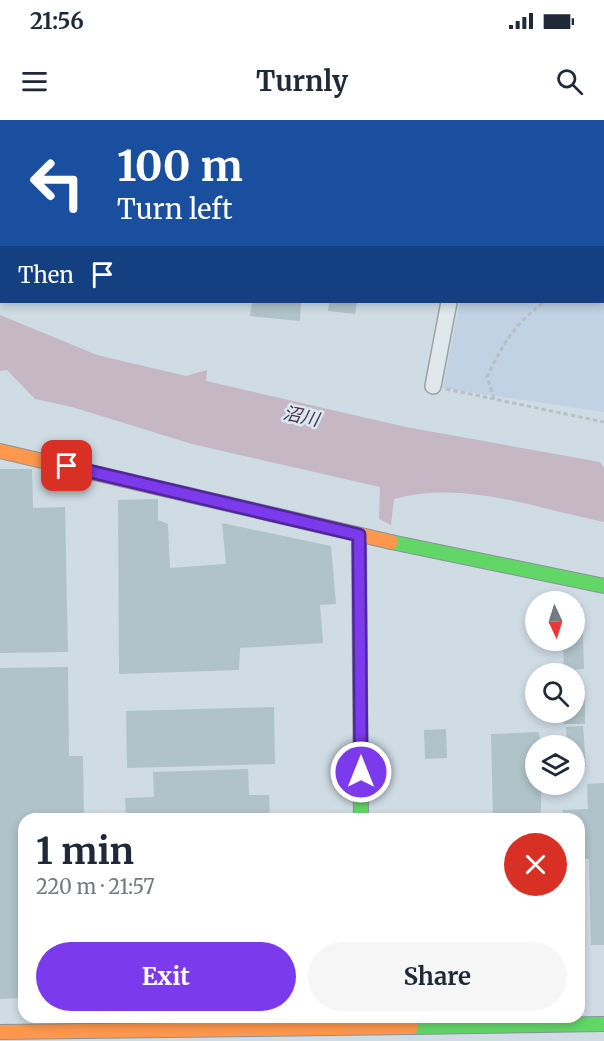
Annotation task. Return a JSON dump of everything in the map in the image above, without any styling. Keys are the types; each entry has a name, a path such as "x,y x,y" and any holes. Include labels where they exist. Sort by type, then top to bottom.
{"street":[{"path":"433,386 449,303"},
{"path":"0,451 359,535 604,586"},
{"path":"359,535 361,813"},
{"path":"0,1032 21,1036 604,1024"}],"path":[{"path":"494,399 487,377 499,352 520,320 543,303"},
{"path":"433,386 604,422"}],"shaded area":[{"path":"460,303 604,303 604,412 443,388"}],"water":[{"name":"沼川","path":"0,315 97,355 186,376 207,370 206,381 406,427 600,462 604,468 604,522 499,498 446,493 420,494 394,499 391,525 379,519 380,487 192,444 72,407 35,399 7,370 0,371"}],"building":[{"path":"252,303 301,303 300,321 250,316"},
{"path":"329,303 357,303 355,314 328,311"},
{"path":"0,469 32,469 33,508 65,507 68,652 0,653"},
{"path":"158,499 158,520 168,524 170,568 226,564 222,523 331,546 336,604 320,605 323,643 240,648 239,670 119,674 118,500"},
{"path":"563,651 583,651 584,663 564,663"},
{"path":"68,667 69,756 83,756 84,813 18,813 18,998 0,999 0,668"},
{"path":"274,707 275,764 127,768 126,711"},
{"path":"583,726 584,735 566,735 566,727"},
{"path":"446,729 447,758 425,759 424,730"},
{"path":"539,732 539,735 525,735 525,795 541,795 541,813 493,813 491,734"},
{"path":"248,769 249,795 269,795 270,813 126,813 125,798 154,797 153,772"},
{"path":"604,783 604,945 591,945 589,859 585,859 585,813 563,813 563,810 588,809 587,784"}],"traffic: fast":[{"path":"359,535 361,813"},
{"path":"391,542 604,586"},
{"path":"411,1027 604,1024"}],"traffic: slow":[{"path":"0,451 391,542"},
{"path":"0,1032 411,1027"}],"route":[{"path":"67,466 359,535 361,772"}]}
